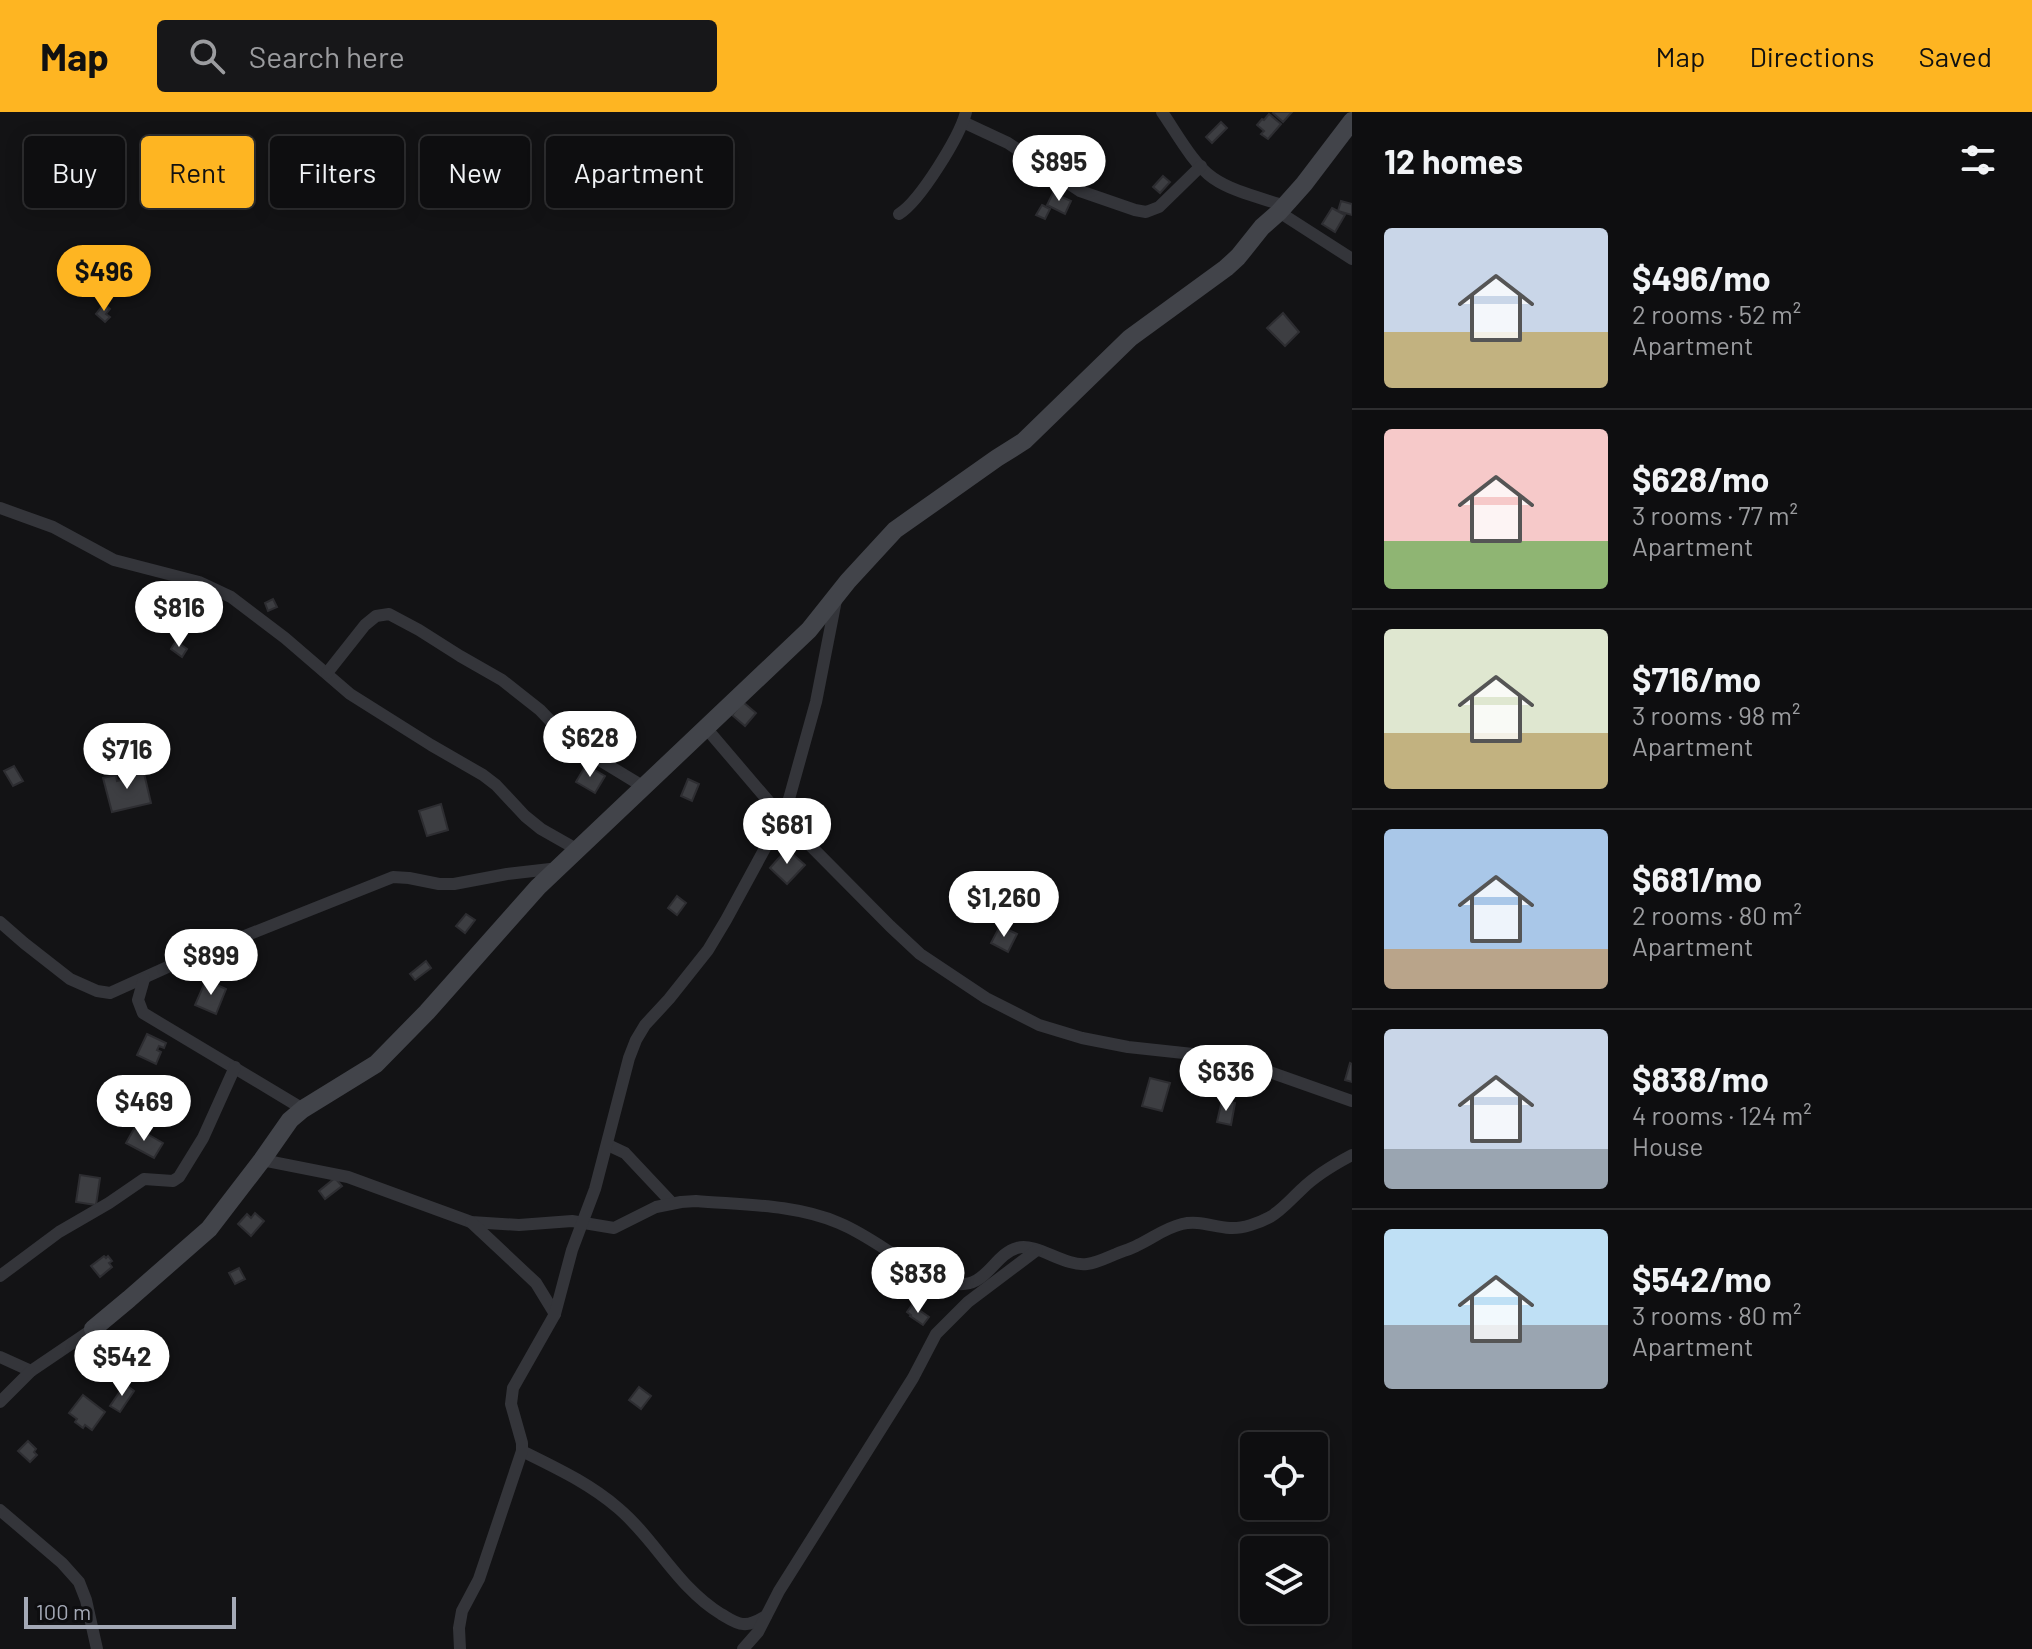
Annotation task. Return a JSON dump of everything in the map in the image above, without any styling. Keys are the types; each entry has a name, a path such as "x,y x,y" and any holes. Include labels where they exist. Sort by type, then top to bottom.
{"street":[{"path":"1162,112 1201,166 1214,178 1282,209 1352,259"},
{"path":"899,214 919,193 965,117 1080,191 1135,210 1146,212 1159,207 1201,166"},
{"path":"0,1402 31,1371 93,1329 209,1229 290,1120 376,1064 427,1012 538,887 809,630 895,530 1024,441 1130,338 1238,257 1304,184 1352,121"},
{"path":"0,508 53,527 114,560 216,588 350,694 483,775 541,829 578,850"},
{"path":"460,1649 462,1611 479,1579 522,1451 513,1414 513,1388 555,1314 572,1250 608,1145 629,1058 647,1023 708,950 782,817 816,702 837,597"},
{"path":"327,673 365,625 376,616 389,614 502,680 588,753 644,787"},
{"path":"706,728 782,817 920,954 1013,1013 1082,1038 1128,1047 1230,1058 1348,1097"},
{"path":"0,922 70,979 97,991 110,993 393,877 454,884 559,868"},
{"path":"144,979 138,1000 143,1013 303,1109"},
{"path":"0,1276 59,1232 144,1179 173,1181 179,1177 203,1138 235,1067"},
{"path":"608,1145 625,1153 672,1203"},
{"path":"262,1160 348,1177 471,1222 510,1225 558,1221 614,1228 656,1207 696,1201 787,1210 827,1219 853,1229 926,1273 965,1284 977,1280 1017,1248 1037,1250 1059,1260 1086,1265 1141,1244 1178,1225 1199,1222 1231,1229 1257,1223 1272,1216 1304,1186 1352,1155"},
{"path":"471,1222 536,1283 555,1314"},
{"path":"743,1649 758,1632 779,1591 913,1378 936,1334 968,1302 1037,1250"},
{"path":"0,1357 31,1371"},
{"path":"522,1451 577,1478 618,1508 635,1524 688,1589 707,1605 741,1624 750,1624 766,1616"},
{"path":"0,1510 62,1563 79,1582 97,1649"}],"building":[{"path":"1274,112 1292,112 1283,122"},
{"path":"1269,114 1281,124 1268,139 1261,134 1264,131 1257,125"},
{"path":"1221,122 1227,128 1212,143 1206,137"},
{"path":"1163,176 1170,182 1160,193 1153,187"},
{"path":"1053,193 1071,201 1065,214 1047,205"},
{"path":"1341,201 1352,204 1352,215 1338,211"},
{"path":"1042,205 1050,209 1045,219 1036,215"},
{"path":"1332,208 1345,215 1335,232 1322,224"},
{"path":"104,304 110,309 106,314 110,317 105,322 96,314"},
{"path":"1283,313 1299,332 1285,346 1267,328"},
{"path":"273,599 277,607 268,611 265,603"},
{"path":"176,641 187,649 182,657 171,649"},
{"path":"743,702 756,713 745,726 732,715"},
{"path":"586,765 605,776 595,793 576,782"},
{"path":"14,766 23,781 13,786 4,771"},
{"path":"143,769 151,803 112,812 103,778 116,775 117,781 132,777 131,772"},
{"path":"688,779 699,784 692,801 681,796"},
{"path":"441,804 448,830 427,836 419,811"},
{"path":"787,849 805,865 787,884 770,868"},
{"path":"677,896 686,903 677,915 668,908"},
{"path":"466,914 475,920 465,933 456,926"},
{"path":"1000,926 1017,934 1008,952 991,943"},
{"path":"426,961 431,968 415,980 410,974"},
{"path":"206,980 226,989 216,1014 195,1005"},
{"path":"147,1034 166,1043 164,1048 159,1046 157,1050 161,1052 156,1064 137,1055"},
{"path":"1352,1064 1352,1082 1345,1080"},
{"path":"1150,1078 1170,1083 1162,1111 1142,1106"},
{"path":"1222,1100 1235,1103 1231,1125 1217,1122"},
{"path":"135,1127 163,1143 154,1158 126,1143"},
{"path":"80,1175 100,1178 96,1205 76,1202"},
{"path":"335,1178 342,1186 325,1199 319,1191"},
{"path":"255,1213 264,1221 251,1236 238,1224 247,1214 251,1218"},
{"path":"104,1256 112,1261 109,1263 112,1267 100,1277 91,1266"},
{"path":"239,1268 245,1279 235,1284 229,1273"},
{"path":"912,1305 929,1317 923,1325 907,1312"},
{"path":"125,1384 134,1391 120,1412 110,1406"},
{"path":"639,1387 651,1396 641,1409 629,1400"},
{"path":"83,1395 105,1412 92,1430 85,1425 83,1428 69,1413"},
{"path":"28,1441 36,1449 34,1452 37,1455 30,1462 18,1451"}]}
